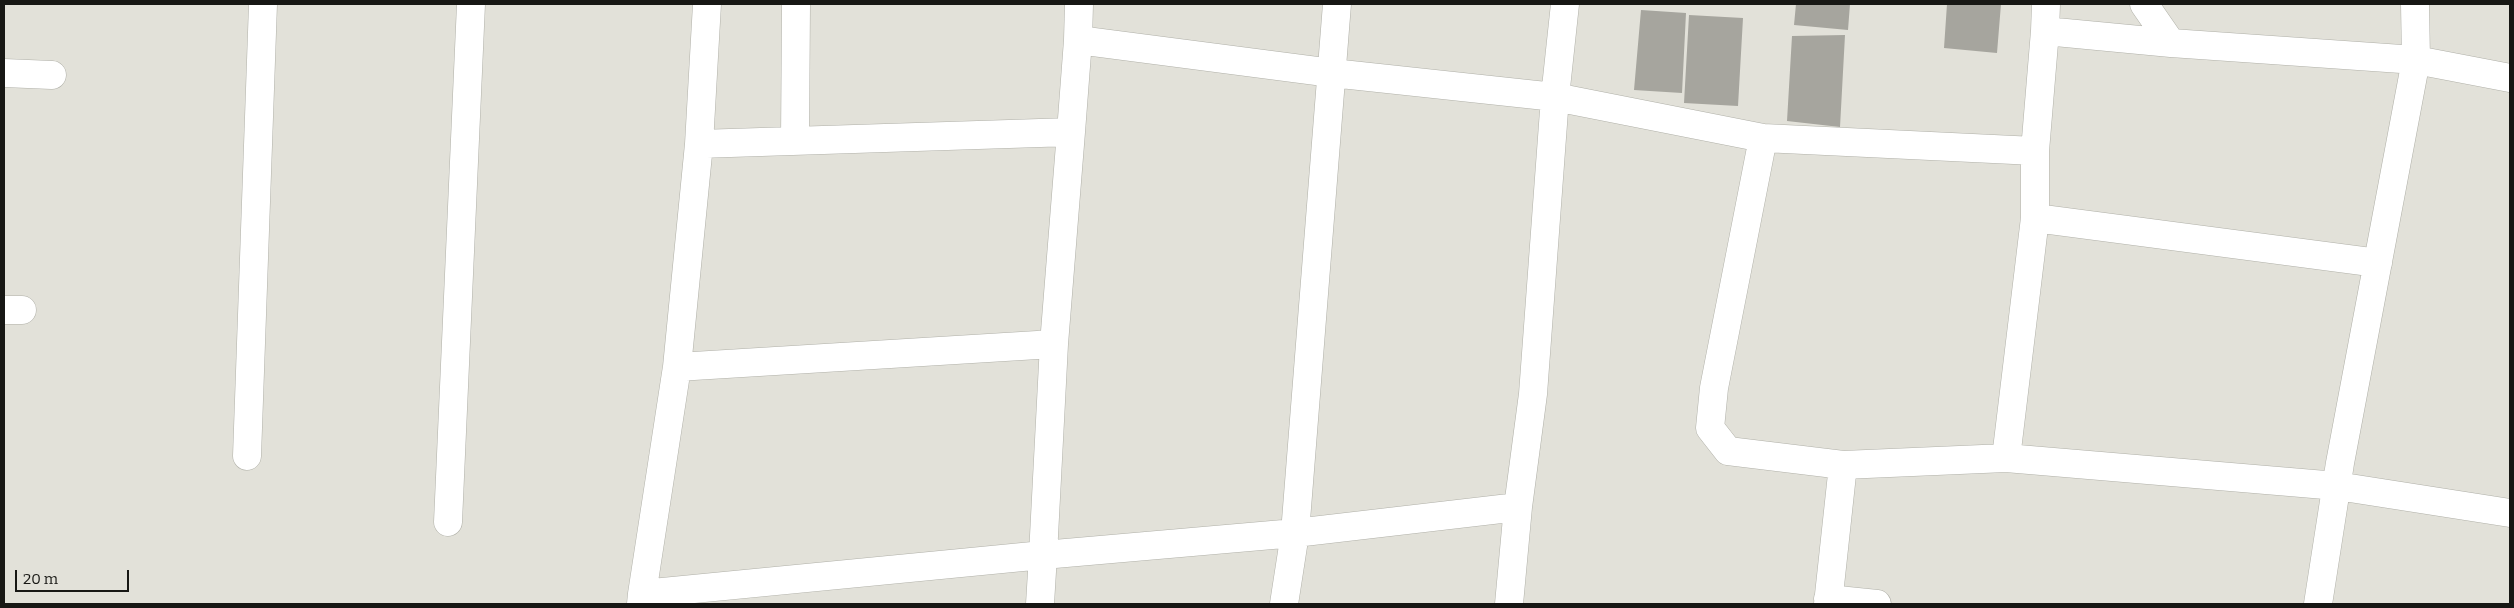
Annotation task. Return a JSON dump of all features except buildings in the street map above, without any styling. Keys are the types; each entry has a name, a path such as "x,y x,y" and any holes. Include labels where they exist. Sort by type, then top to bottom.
{"street":[{"path":"247,456 263,4"},
{"path":"448,522 471,4"},
{"path":"707,4 699,144 677,367 642,599 1043,555 1295,533 1518,506"},
{"path":"795,140 796,4"},
{"path":"1040,604 1054,344 1078,40 1078,4"},
{"path":"1284,604 1295,533 1337,4"},
{"path":"1509,604 1518,506 1533,394 1555,97 1565,4"},
{"path":"2006,458 2035,218 2035,150 2046,4"},
{"path":"2144,4 2170,43"},
{"path":"2318,604 2337,486 2416,60 2415,4"},
{"path":"2045,31 2170,43 2416,60 2510,78"},
{"path":"1078,40 1332,73 1555,97 1763,138 2035,150"},
{"path":"4,73 52,75"},
{"path":"699,144 1071,132"},
{"path":"1763,138 1714,388 1710,428 1728,451 1843,464 2006,458 2337,486 2510,513"},
{"path":"2035,218 2378,263"},
{"path":"677,367 1054,344"},
{"path":"1843,464 1828,602 1876,604"}]}
